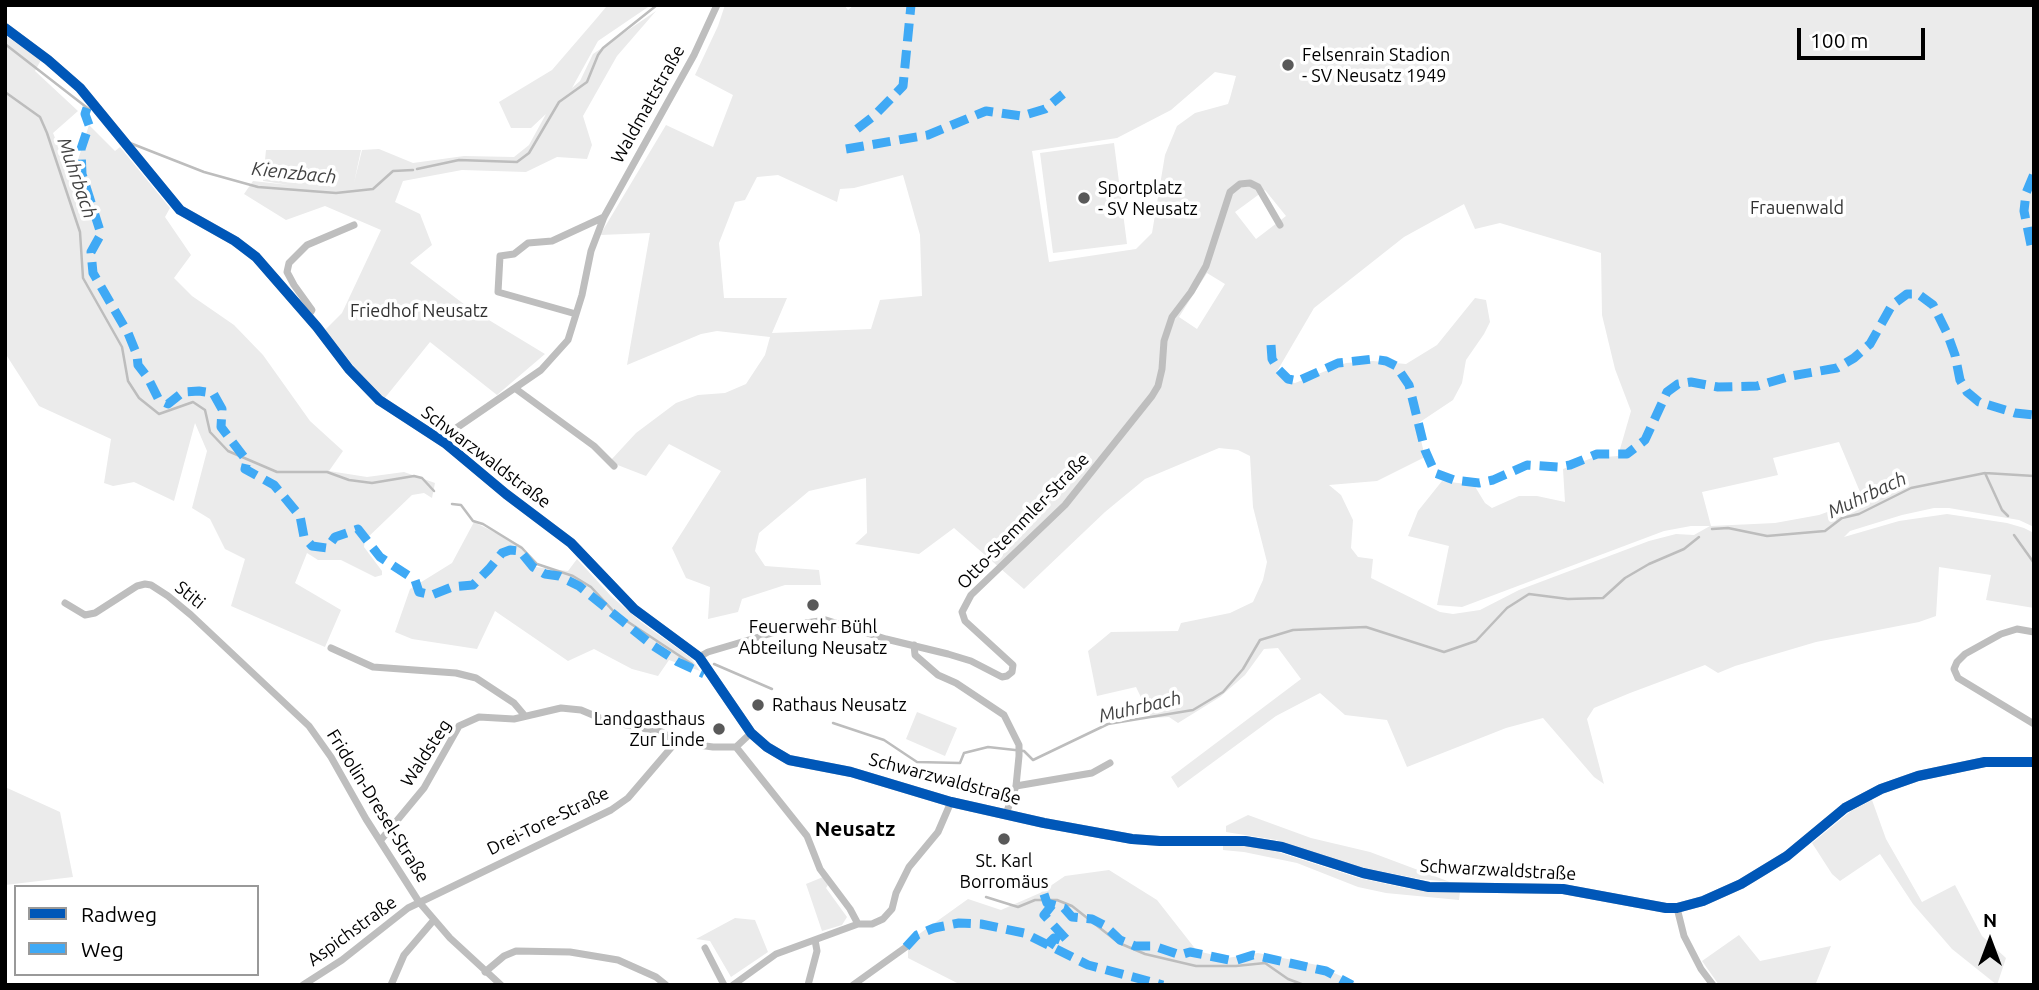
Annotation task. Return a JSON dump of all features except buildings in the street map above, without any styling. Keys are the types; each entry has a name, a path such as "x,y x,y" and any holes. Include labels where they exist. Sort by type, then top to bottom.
{"main road":[{"name":"Schwarzwaldstraße","path":"5,28 80,88 180,210 256,257 308,316 349,369 379,400 445,443 506,495 571,543 634,609 699,657 751,733 767,747 789,760 851,772 951,802 1132,839 1160,842 1245,842 1282,847 1363,873 1429,887 1563,889 1677,908 1703,901 1741,884 1787,856 1845,808 1881,789 1918,776 1985,762 2034,762"}],"street":[{"name":"Waldmattstraße","path":"445,443 452,431 516,389 547,364 562,347 571,331 591,251 604,217 694,55 717,5"},
{"name":"Otto-Stemmler-Straße","path":"699,657 708,652 818,621 836,622 886,639 971,661 1002,677 1012,672 1013,665 1010,661 965,621 962,612 971,595 1065,506 1152,396 1158,386 1164,341 1172,317 1206,266 1230,192 1240,184 1250,183 1258,187 1280,225"},
{"path":"576,314 525,302 498,292 500,256 514,254 528,243 552,241 604,217"},
{"name":"Schwarzwaldstraße","path":"308,316 312,310 287,272 289,263 307,245 354,225"},
{"path":"516,389 594,446 614,466"},
{"name":"Stiti","path":"65,604 80,613 90,614 137,586 151,585 191,615 249,669"},
{"path":"2034,632 2017,629 2001,634 1965,654 1954,669 1958,678 2034,724"},
{"path":"914,645 915,655 937,675 956,683 1004,715 1019,745 1016,786 1006,814"},
{"path":"331,648 373,667 456,673 476,678 514,703 524,716"},
{"name":"Fridolin-Dresel-Straße","path":"249,669 309,726 321,741 380,841 433,921 501,985"},
{"name":"Waldsteg","path":"380,841 424,788 460,726 479,717 514,719 561,708 580,710 607,721 662,732 676,742"},
{"path":"676,742 736,747 751,733"},
{"name":"Drei-Tore-Straße","path":"419,902 611,810 628,797 676,742"},
{"path":"736,747 807,836 820,869 850,909 858,925"},
{"path":"1016,786 1092,773 1110,763"},
{"path":"733,985 776,954 858,925 872,924 889,914 909,867 938,832 951,802"},
{"name":"Aspichstraße","path":"303,985 342,960 419,902"},
{"path":"1677,908 1684,936 1701,969 1713,985"},
{"path":"391,985 404,956 433,921"},
{"path":"808,985 817,951 815,940"},
{"path":"853,985 906,947"},
{"path":"705,948 724,985"},
{"path":"485,972 504,956 516,951 570,952 618,960 656,977 666,985"}],"green space":[{"name":"Friedhof Neusatz","path":"604,5 651,5 598,41 572,88 580,81 593,54 656,11 617,56 583,116 592,145 587,159 557,157 526,172 462,170 403,181 395,202 420,214 432,245 410,263 469,308 545,354 497,395 430,342 384,399 325,330 342,313 381,230 325,206 286,220 244,194 253,181 289,185 263,181 266,150 361,150 354,183 362,150 379,149 413,163 464,156 514,157 529,145 546,114 531,128 511,128 499,102 552,70 606,7"},
{"name":"Frauenwald","path":"725,5 844,5 848,10 854,5 2034,5 2034,527 2019,520 1934,508 1850,531 1844,537 1899,521 1947,514 2024,528 2034,533 2034,608 1986,600 1991,575 1939,567 1936,616 1919,622 1816,642 1718,673 1705,665 1630,693 1594,708 1587,719 1604,784 1594,777 1543,718 1506,728 1407,767 1387,720 1345,715 1320,693 1276,716 1178,788 1171,777 1301,679 1278,648 1264,649 1245,675 1220,697 1178,723 1169,717 1151,718 1136,687 1097,696 1088,651 1111,632 1178,631 1181,623 1230,613 1253,602 1263,580 1267,562 1253,507 1250,456 1238,450 1219,448 1145,479 1105,512 1024,589 954,528 919,554 855,544 867,533 866,478 809,491 759,533 755,551 765,566 819,570 821,585 785,585 742,599 738,612 708,619 710,587 686,578 672,548 721,471 669,444 646,476 611,460 636,433 676,403 698,395 725,393 746,384 765,355 770,337 717,331 701,334 627,365 650,233 600,235 666,125 713,147 733,95 695,75","holes":["1215,72 1236,76 1228,104 1195,113 1177,126 1165,155 1152,233 1136,249 1049,262 1032,151 1117,138 1171,110","778,175 837,202 840,189 903,175 920,235 922,296 880,300 871,329 772,333 787,298 724,298 719,243 735,202 745,200 757,177","1265,190 1286,216 1256,239 1235,212","1464,204 1475,229 1500,223 1601,253 1602,315 1615,369 1631,411 1618,456 1592,458 1563,469 1565,502 1537,496 1519,496 1492,508 1485,503 1474,485 1442,481 1418,511 1408,536 1449,546 1437,605 1462,607 1664,531 1710,526 1694,535 1676,534 1649,541 1519,590 1480,610 1453,614 1440,612 1371,578 1373,559 1358,557 1351,548 1353,520 1341,495 1329,485 1377,481 1425,457 1417,424 1453,400 1462,383 1466,360 1490,322 1486,300 1475,298 1437,345 1406,364 1373,361 1346,363 1295,383 1285,381 1276,373 1314,308 1404,237","1207,273 1225,284 1197,329 1179,317","1839,442 1863,499 1819,515 1775,523 1711,526 1702,492 1778,475 1773,458"]},
{"path":"5,35 41,60 35,71 78,111 53,133 72,179 89,125 115,151 120,147 170,208 165,217 191,255 174,278 192,296 234,325 263,355 310,421 343,451 329,471 367,477 404,472 435,483 432,498 424,493 412,495 365,540 364,547 382,571 382,575 375,577 341,560 318,560 307,553 295,583 341,610 325,647 231,606 245,559 225,549 210,519 192,508 207,451 195,423 174,501 134,482 113,486 104,483 111,439 39,406 5,353"},
{"name":"Sportplatz - SV Neusatz","path":"1114,143 1127,244 1053,253 1040,153"},
{"path":"474,522 522,546 536,567 568,571 577,559 611,596 641,622 691,658 700,671 669,660 658,676 632,669 594,649 568,661 495,611 477,649 412,639 395,632 410,589 452,563"},
{"path":"917,712 957,728 945,756 906,739"},
{"path":"5,787 60,812 73,877 5,885"},
{"path":"1872,800 1886,839 1922,902 1955,885 1982,936 2006,958 1997,985 1952,949 1913,904 1880,854 1840,881 1832,874 1812,843 1851,811"},
{"path":"1248,815 1311,838 1370,852 1450,882 1359,867 1276,840 1226,832 1226,826"},
{"path":"1223,844 1242,844 1278,852 1359,878 1410,889 1460,892 1459,900 1386,893 1358,887 1297,863 1223,850"},
{"path":"1109,870 1157,900 1197,951 1227,958 1258,953 1317,965 1360,985 961,985 908,958 908,942 968,899 1001,910 1040,893 1065,876"},
{"path":"823,877 828,885 826,888 847,917 842,925 822,931 806,884"},
{"path":"735,918 755,920 768,952 731,977 710,941 696,939"},
{"path":"1739,935 1760,961 1831,946 1816,983 1818,985 1719,985 1702,961"}],"waterway":[{"name":"Kienzbach","path":"417,169 459,160 517,162 529,153 559,102 587,82 603,48 657,5"},
{"name":"Kienzbach","path":"5,44 90,110"},
{"name":"Muhrbach","path":"5,92 40,117 80,232 83,278 122,347 128,381 139,398 159,414 193,402 205,410 210,432 228,451 277,472 327,472 349,480 372,483 414,476 422,478 434,491"},
{"name":"Kienzbach","path":"130,143 204,172 258,187 336,193 373,189 393,171 413,170"},
{"path":"1985,473 2002,510 2008,516"},
{"name":"Muhrbach","path":"1712,529 1728,528 1767,536 1825,531 1842,518 1859,514 1911,488 1985,473 2034,476"},
{"name":"Muhrbach","path":"452,504 461,505 473,521 483,524 522,548 537,564 573,576 591,587 616,614 692,664"},
{"path":"2014,535 2034,563"},
{"name":"Muhrbach","path":"833,723 884,740 917,762 960,763 964,753 988,747 1024,751 1033,760 1108,724 1193,710 1223,692 1243,669 1260,640 1293,630 1366,627 1444,652 1476,641 1507,608 1529,594 1568,599 1603,598 1625,578 1684,549 1699,537"},
{"name":"Muhrbach","path":"714,664 772,689"},
{"path":"986,897 1018,907 1035,900 1057,900 1072,906 1119,943 1145,954 1196,966 1265,963 1288,979 1304,985"}],"marked path":[{"path":"857,129 903,86 911,5"},
{"path":"846,149 928,135 986,111 1022,116 1045,109 1063,94"},
{"path":"87,108 85,114 89,125 81,149 82,174 101,234 91,252 93,273 128,333 138,365 159,400 168,404 183,392 213,393 222,409 221,427 247,461 245,469 274,485 300,516 304,537 312,546 327,548 335,537 358,529 380,557 415,580 419,592 432,595 452,587 473,585 502,553 520,551 533,567 579,586 652,645 678,662 704,674"},
{"path":"2031,245 2024,211 2026,193 2034,174"},
{"path":"1271,345 1272,359 1278,369 1288,379 1298,381 1338,363 1373,359 1396,366 1409,385 1425,450 1435,473 1454,480 1479,483 1493,480 1527,465 1559,467 1597,454 1627,454 1645,440 1667,392 1678,384 1691,382 1718,387 1757,386 1791,376 1837,368 1870,344 1892,305 1907,294 1918,294 1933,305 1947,333 1960,380 1967,392 1979,402 2015,413 2034,415"},
{"path":"1044,894 1047,903 1064,908 1072,917 1092,919 1104,925 1120,940 1135,946 1154,946 1180,955 1190,952 1234,961 1253,955 1326,971 1352,985"},
{"path":"1052,905 1044,915 1066,939 1065,942 1054,938 1050,942 1059,948"},
{"path":"906,947 917,935 934,928 959,923 981,924 1024,933 1088,965 1163,985"}],"cycle path":[{"path":"5,28 80,88 180,210 235,241 256,257 317,327 349,369 379,400 445,443 571,543 634,609 699,657 751,733 767,747 789,760 851,772 951,802 1132,839 1245,841 1282,847 1363,873 1429,887 1563,889 1666,908 1703,901 1741,884 1787,856 1845,808 1881,789 1918,776 1985,762 2034,762"}],"place":[{"name":"Felsenrain Stadion - SV Neusatz 1949","path":"1288,65"},
{"name":"Sportplatz - SV Neusatz","path":"1084,198"},
{"name":"Feuerwehr Bühl Abteilung Neusatz","path":"813,605"},
{"name":"Rathaus Neusatz","path":"758,705"},
{"name":"Landgasthaus Zur Linde","path":"719,729"},
{"name":"St. Karl Borromäus","path":"1004,839"}],"district":[{"name":"Neusatz","path":"855,829"}]}
